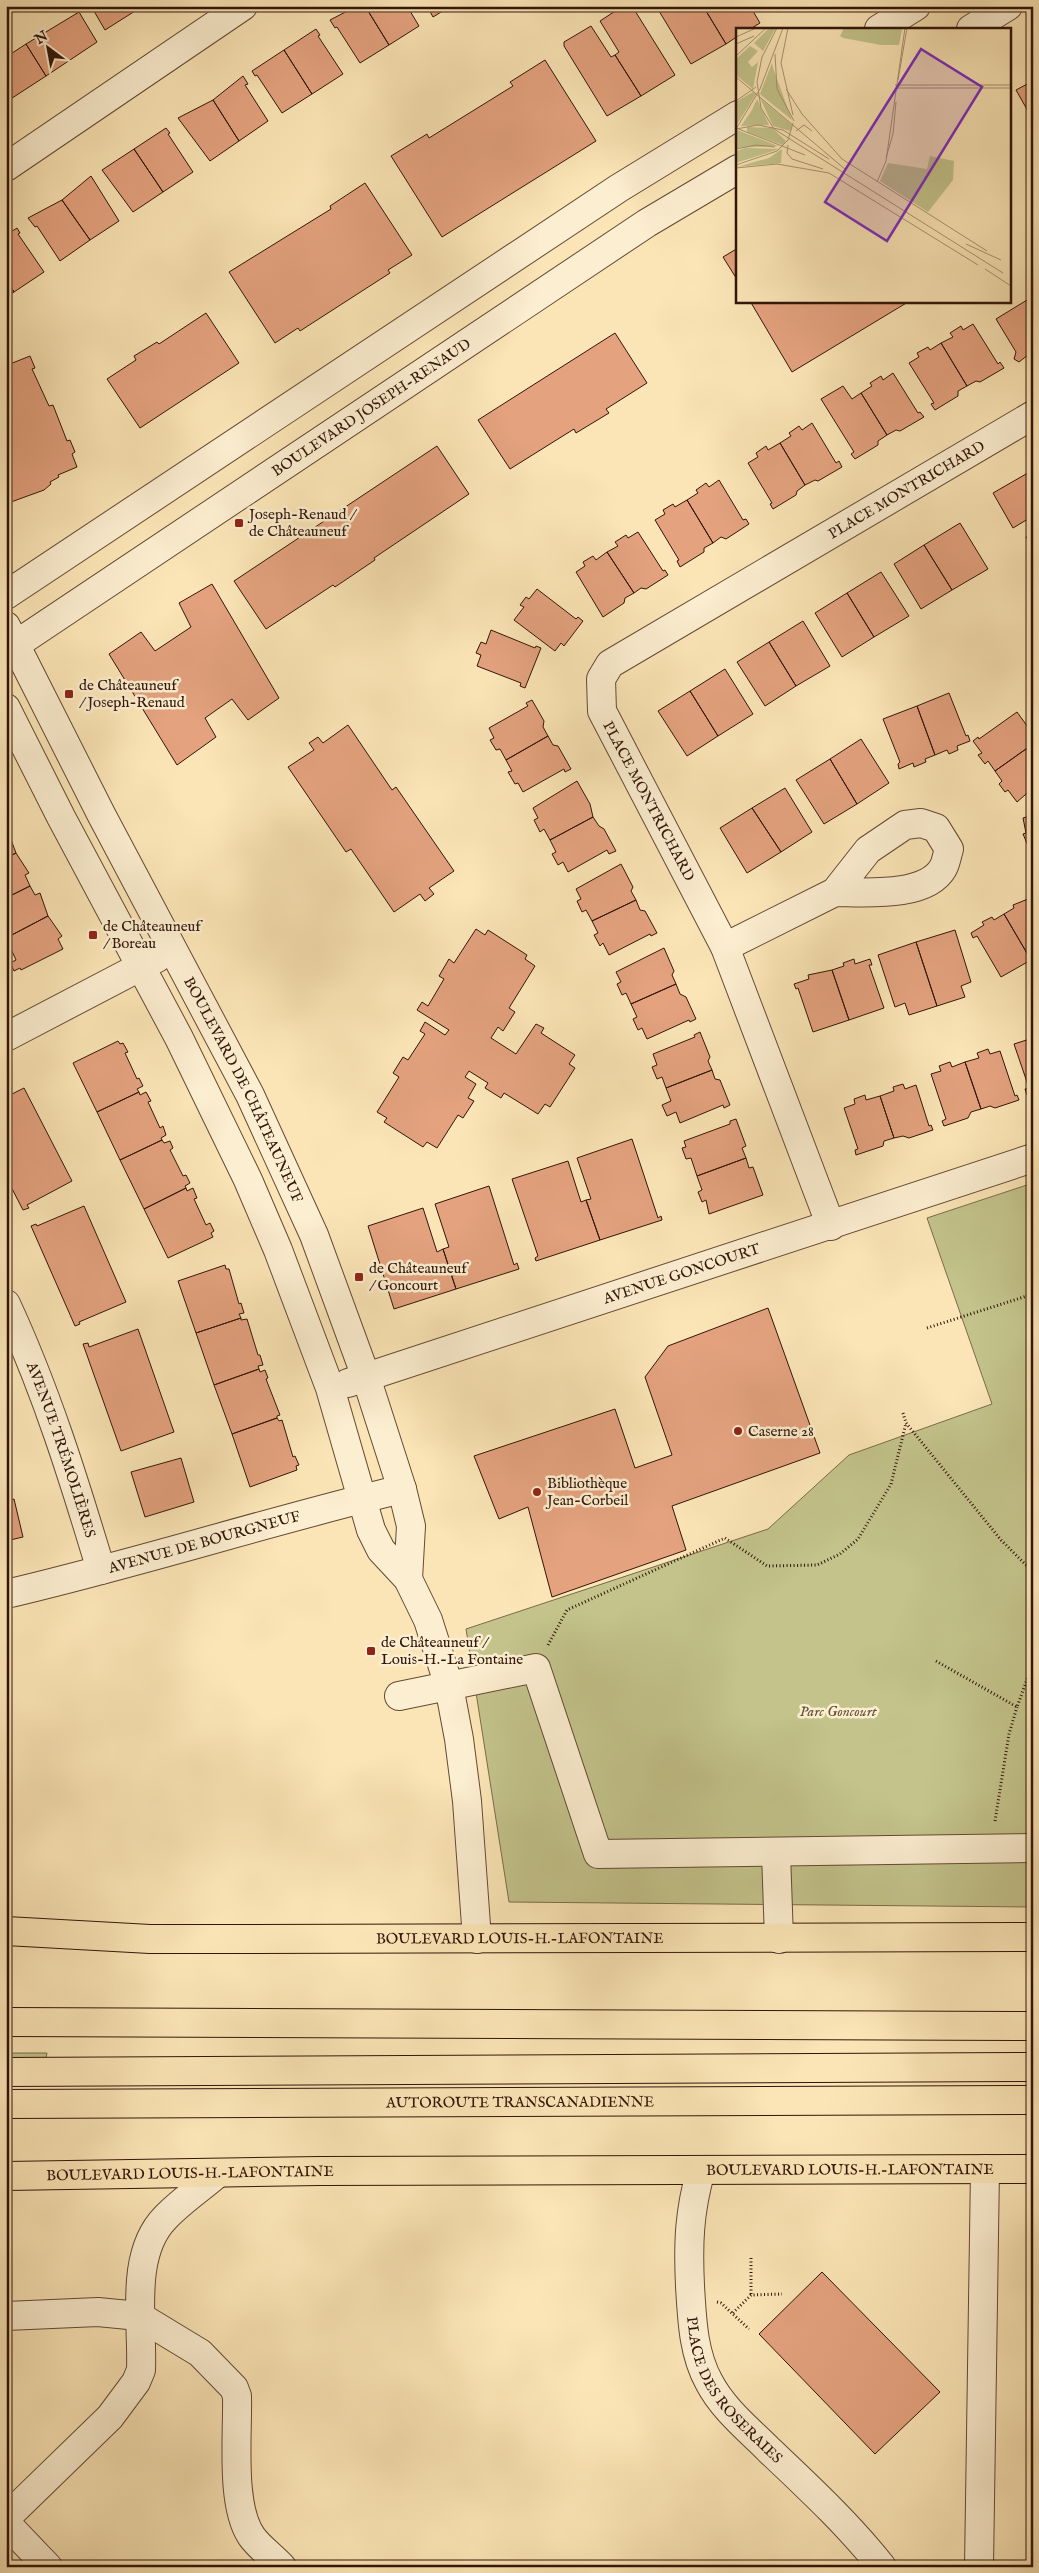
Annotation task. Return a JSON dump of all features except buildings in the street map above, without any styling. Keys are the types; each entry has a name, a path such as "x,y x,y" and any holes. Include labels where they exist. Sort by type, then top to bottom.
{"main road":[{"name":"BOULEVARD LOUIS-H.-LAFONTAINE","path":"6,1931 150,1939 1033,1937"},
{"path":"10,2021 1033,2026"},
{"path":"6,2072 1033,2067"},
{"name":"AUTOROUTE TRANSCANADIENNE","path":"6,2104 1033,2100"},
{"name":"BOULEVARD LOUIS-H.-LAFONTAINE","path":"6,2176 218,2173 1033,2169"}],"street":[{"path":"6,167 243,6"},
{"path":"881,28 916,6"},
{"path":"973,28 1008,6"},
{"path":"6,595 619,188 736,117"},
{"name":"BOULEVARD JOSEPH-RENAUD","path":"10,641 639,228 736,170"},
{"name":"PLACE MONTRICHARD","path":"831,1226 725,947 602,710 601,679 610,664 1033,415"},
{"name":"BOULEVARD DE CHÂTEAUNEUF","path":"10,641 213,1022 283,1163 314,1235 366,1377 402,1489 411,1526 408,1579"},
{"name":"BOULEVARD DE CHÂTEAUNEUF","path":"6,708 179,1038 248,1180 278,1250 330,1388 360,1499 371,1530 381,1550 408,1579 428,1620 449,1686 460,1739 467,1801 477,1938"},
{"path":"725,947 834,892"},
{"path":"6,1037 141,968 173,948"},
{"name":"AVENUE GONCOURT","path":"330,1388 831,1226 1033,1158"},
{"name":"AVENUE TRÉMOLIÈRES","path":"6,1304 22,1339 59,1435 101,1570"},
{"name":"AVENUE DE BOURGNEUF","path":"6,1594 402,1489"},
{"path":"399,1696 536,1668 598,1854 1033,1848"},
{"path":"776,1853 779,1938"},
{"path":"979,2567 985,2169"},
{"name":"PLACE DES ROSERAIES","path":"701,2170 690,2213 689,2274 694,2336 700,2361 708,2382 726,2406 818,2498 882,2567"},
{"path":"6,2518 110,2417 136,2382 141,2370 140,2316 145,2258 155,2232 164,2218 218,2173"},
{"path":"6,2316 98,2312 140,2316 200,2353 234,2388 237,2396 237,2484 241,2516 252,2537 282,2567"},
{"path":"6,2522 48,2567"}],"path":[{"path":"926,1328 1033,1294"},
{"path":"903,1413 906,1423 1000,1540 1033,1572"},
{"path":"536,1668 567,1610 725,1538 767,1566 817,1564 840,1554 858,1539 891,1484 906,1423"},
{"path":"936,1661 1017,1707"},
{"path":"990,1848 1010,1734 1017,1707 1033,1663"},
{"path":"733,2314 751,2295 751,2258"},
{"path":"751,2295 782,2294"},
{"path":"726,2307 748,2329"}],"green space":[{"name":"Parc Goncourt","path":"1033,1183 1033,1907 509,1902 466,1629 768,1529 849,1455 992,1404 927,1218"},
{"path":"6,2053 47,2053 46,2058 6,2058"}],"place":[{"name":"Joseph-Renaud / de Châteauneuf","path":"239,523"},
{"name":"de Châteauneuf / Joseph-Renaud","path":"69,694"},
{"name":"de Châteauneuf / Boreau","path":"93,935"},
{"name":"de Châteauneuf / Goncourt","path":"359,1277"},
{"name":"Caserne 28","path":"738,1431"},
{"name":"Bibliothèque Jean-Corbeil","path":"537,1492"},
{"name":"de Châteauneuf / Louis-H.-La Fontaine","path":"371,1651"}]}
